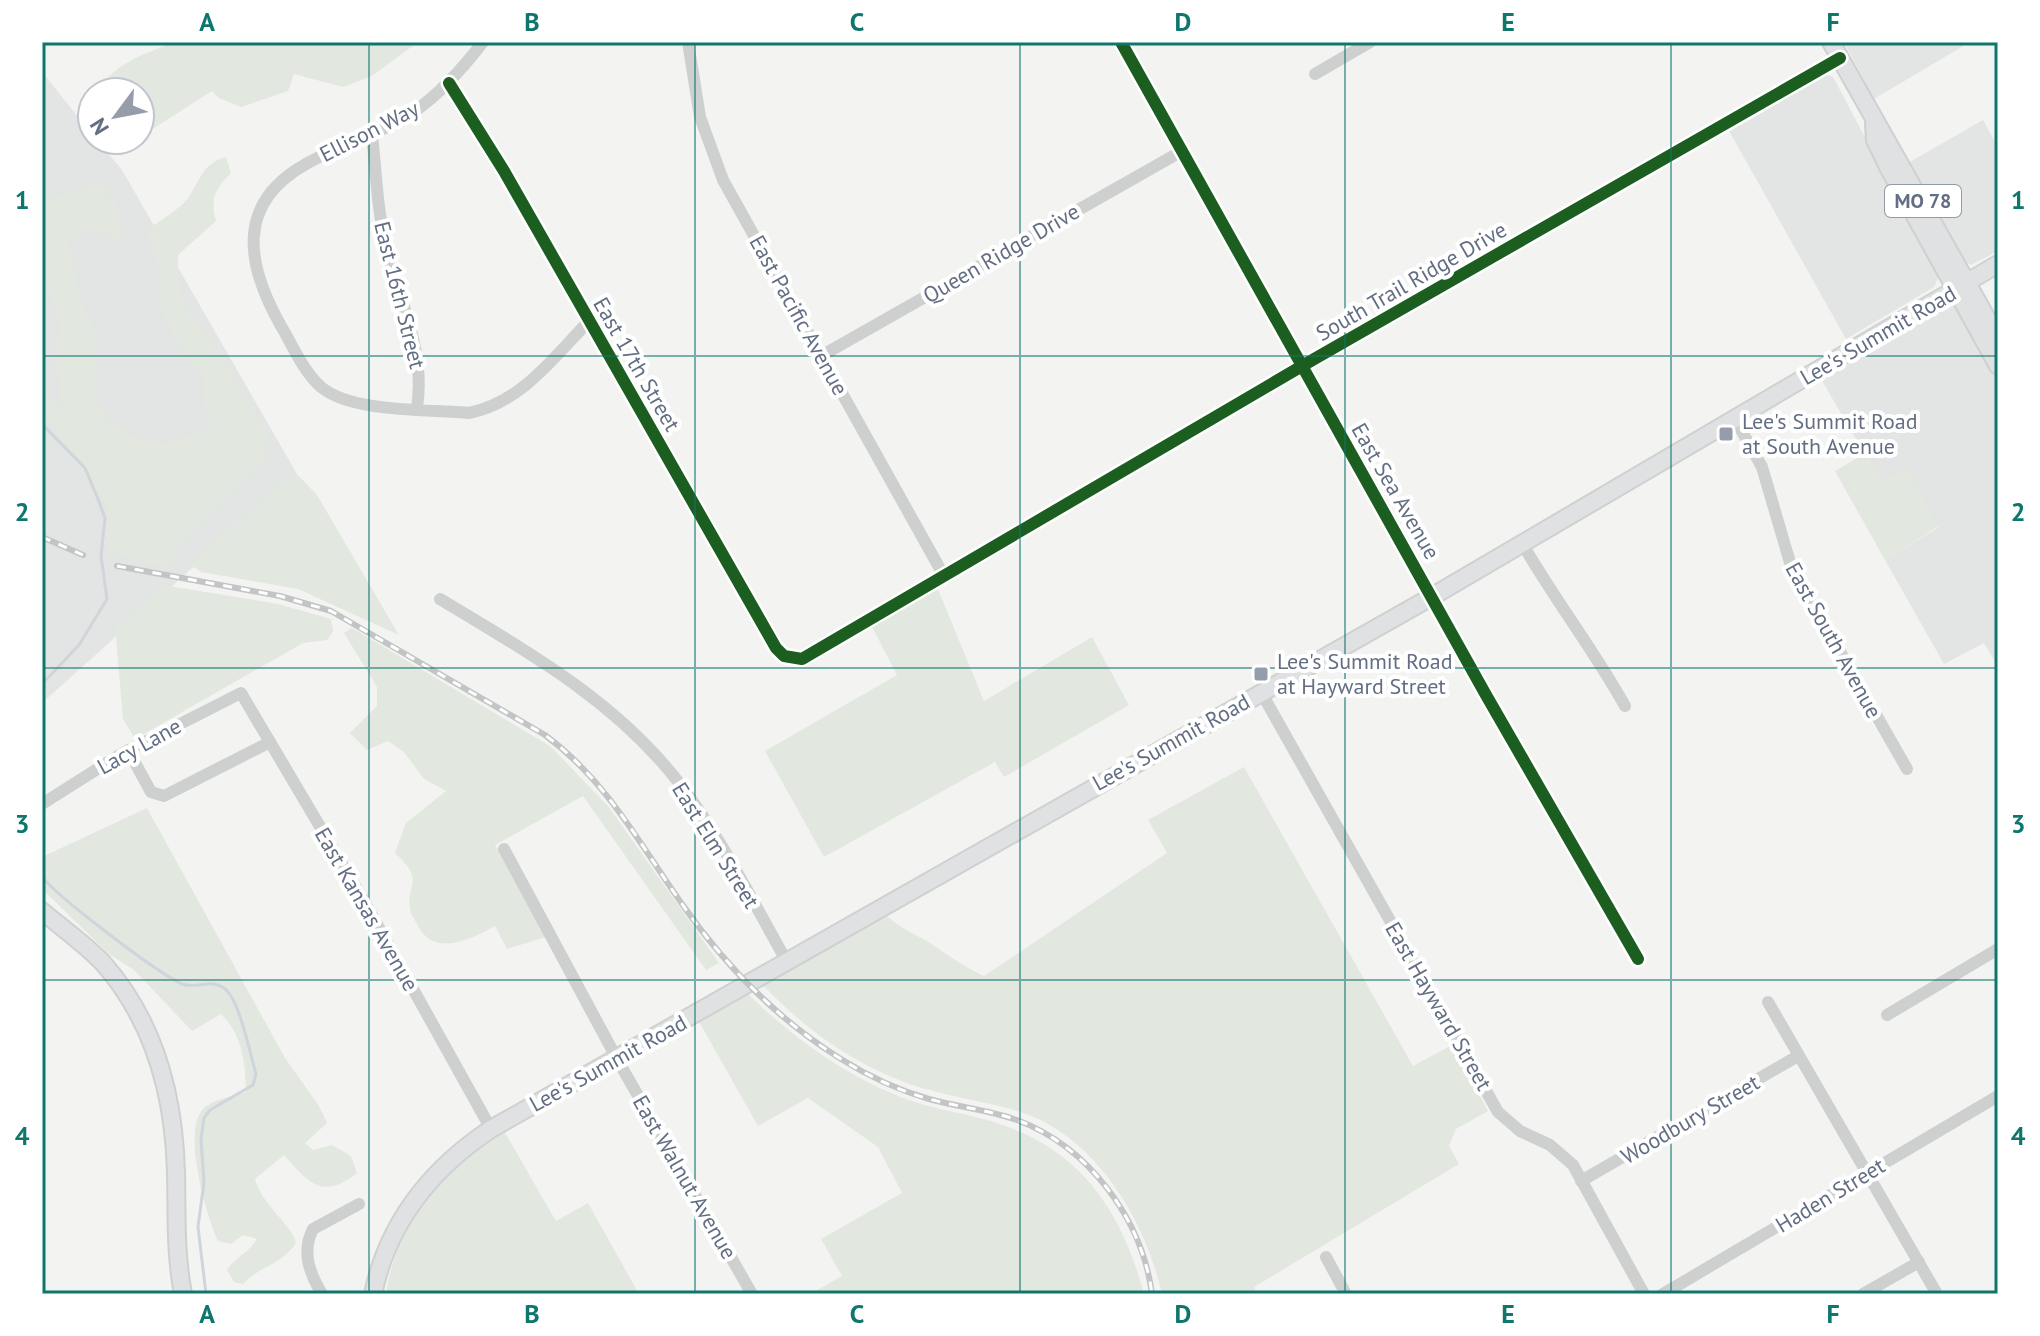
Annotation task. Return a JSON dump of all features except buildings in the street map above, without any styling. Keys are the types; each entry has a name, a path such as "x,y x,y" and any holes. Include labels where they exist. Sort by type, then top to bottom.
{"main road":[{"name":"MO 78","path":"1831,42 1874,124 1875,140 1889,169 1961,286 1998,338"},
{"name":"Lee's Summit Road","path":"373,1294 383,1258 403,1216 443,1165 491,1129 1433,596 1998,264"},
{"name":"MO 78","path":"1961,286 1998,366"},
{"path":"42,911 100,960 122,987 157,1052 174,1126 175,1238 183,1294"}],"street":[{"name":"Ellison Way","path":"417,408 351,402 327,391 306,368 258,282 253,243 256,219 280,183 291,173 413,112 449,83 483,42"},
{"name":"East Pacific Avenue","path":"688,42 700,117 712,156 944,576"},
{"name":"East Sea Avenue","path":"1121,42 1486,695 1638,959"},
{"path":"1315,74 1370,42"},
{"name":"South Trail Ridge Drive","path":"795,659 802,659 1302,366 1840,58"},
{"name":"East 17th Street","path":"449,83 776,648 784,656 795,659"},
{"name":"East 16th Street","path":"372,134 385,243 418,351 421,388 417,408"},
{"name":"Queen Ridge Drive","path":"821,356 1182,151"},
{"path":"417,408 469,413 502,403 522,389 589,321"},
{"name":"East South Avenue","path":"1735,419 1762,467 1791,566 1907,769"},
{"path":"1522,543 1552,596 1597,655 1625,706"},
{"name":"East Elm Street","path":"440,599 555,669 637,736 703,815 787,962"},
{"name":"East Kansas Avenue","path":"238,692 364,901 491,1129"},
{"name":"Lacy Lane","path":"42,804 128,750 238,692"},
{"name":"East Hayward Street","path":"1261,692 1498,1112 1520,1131 1563,1153 1644,1294"},
{"path":"128,750 151,792 164,796 270,742"},
{"name":"East Walnut Avenue","path":"504,849 617,1059 752,1294"},
{"path":"1887,1015 1998,949"},
{"path":"1768,1002 1937,1294"},
{"name":"Woodbury Street","path":"1581,1181 1798,1056"},
{"name":"Haden Street","path":"1663,1294 1998,1096"},
{"path":"322,1294 309,1266 309,1237 313,1229 359,1204"},
{"path":"1326,1257 1346,1294"},
{"path":"1863,1294 1919,1262"}],"shaded area":[{"path":"175,42 418,42 372,76 343,87 294,74 288,91 241,107 219,98 212,91 156,127 156,76 110,76 142,55"},
{"path":"1844,42 1970,42 1874,99"},
{"path":"42,72 76,114 76,156 110,156 122,170 297,474 42,703"},
{"path":"1824,74 1833,77 1939,276 1934,287 1846,339 1728,129"},
{"path":"1983,120 1998,147 1998,251 1971,265 1960,260 1908,163"},
{"path":"226,157 231,173 215,194 216,221 178,255 179,285 184,303 202,326 267,431 265,458 241,488 180,545 169,569 107,552 106,506 42,412 42,376 50,397 61,406 56,351 61,325 48,290 42,257 42,201 96,182 115,203 121,220 118,247 108,235 92,230 68,242 80,295 96,334 95,401 112,423 135,438 167,443 212,428 203,400 204,379 178,344 158,306 161,277 147,230 188,198 212,163"},
{"path":"1950,303 1959,307 1998,378 1997,665 1984,643 1944,664 1885,560 1939,527 1881,482 1821,379"},
{"path":"1864,454 1881,481 1907,468 1939,526 1885,560 1835,471"},
{"path":"297,474 317,495 399,635 298,589 201,572 189,564 278,484"},
{"path":"163,585 278,604 331,619 333,631 327,640 303,643 135,739 123,719 115,627"},
{"path":"937,587 984,701 1092,637 1129,705 1004,777 995,762 824,857 765,751 897,675 871,625"},
{"path":"352,628 550,746 608,806 719,963 706,970 583,796 495,845 546,937 507,949 495,926 454,943 434,941 425,936 410,911 413,881 410,870 395,853 406,823 446,791 424,779 404,752 388,741 367,750 350,733 377,706 377,687 344,633"},
{"path":"1244,767 1413,1066 1452,1045 1488,1111 1456,1129 1449,1146 1459,1164 1254,1287 1257,1294 1162,1294 1144,1239 1130,1212 1095,1162 1074,1142 1050,1125 1023,1113 926,1089 875,1070 823,1038 791,1013 762,984 887,916 984,976 1167,853 1148,820"},
{"path":"147,808 285,1058 319,1106 327,1123 305,1143 313,1150 332,1145 351,1156 357,1173 334,1186 316,1185 284,1155 255,1179 264,1198 289,1229 296,1243 284,1256 243,1284 234,1282 227,1270 257,1239 243,1235 231,1244 218,1241 202,1193 195,1152 198,1118 204,1108 246,1092 243,1060 234,1031 221,1014 192,1031 134,970 109,954 42,889 42,857"},
{"path":"747,993 801,1040 860,1078 915,1102 997,1123 1053,1150 1075,1167 1110,1211 1124,1236 1144,1294 810,1294 842,1276 821,1239 902,1193 878,1147 808,1098 758,1126 698,1020"},
{"path":"504,1131 556,1221 588,1203 639,1294 386,1294 400,1243 427,1200 443,1180"}],"waterway":[{"path":"42,424 85,468 98,499 105,518 101,556 107,599 79,645 42,684"},
{"path":"42,876 85,915 170,977 182,984 214,984 224,988 240,1015 256,1074 253,1085 210,1110 204,1118 201,1139 204,1182 198,1227 206,1294"}],"railway":[{"path":"42,537 83,555"},
{"path":"117,566 280,596 331,611 545,735 587,772 604,793 716,948 795,1027 851,1065 895,1087 929,1099 1017,1120 1043,1132 1089,1167 1108,1189 1137,1239 1152,1294"}],"cycle path":[{"path":"1121,42 1486,695 1638,959"},
{"path":"449,83 504,171 776,648 784,656 802,659 1302,366 1840,58"}],"place":[{"name":"Lee's Summit Road at South Avenue","path":"1726,434"},
{"name":"Lee's Summit Road at Hayward Street","path":"1261,674"}]}
